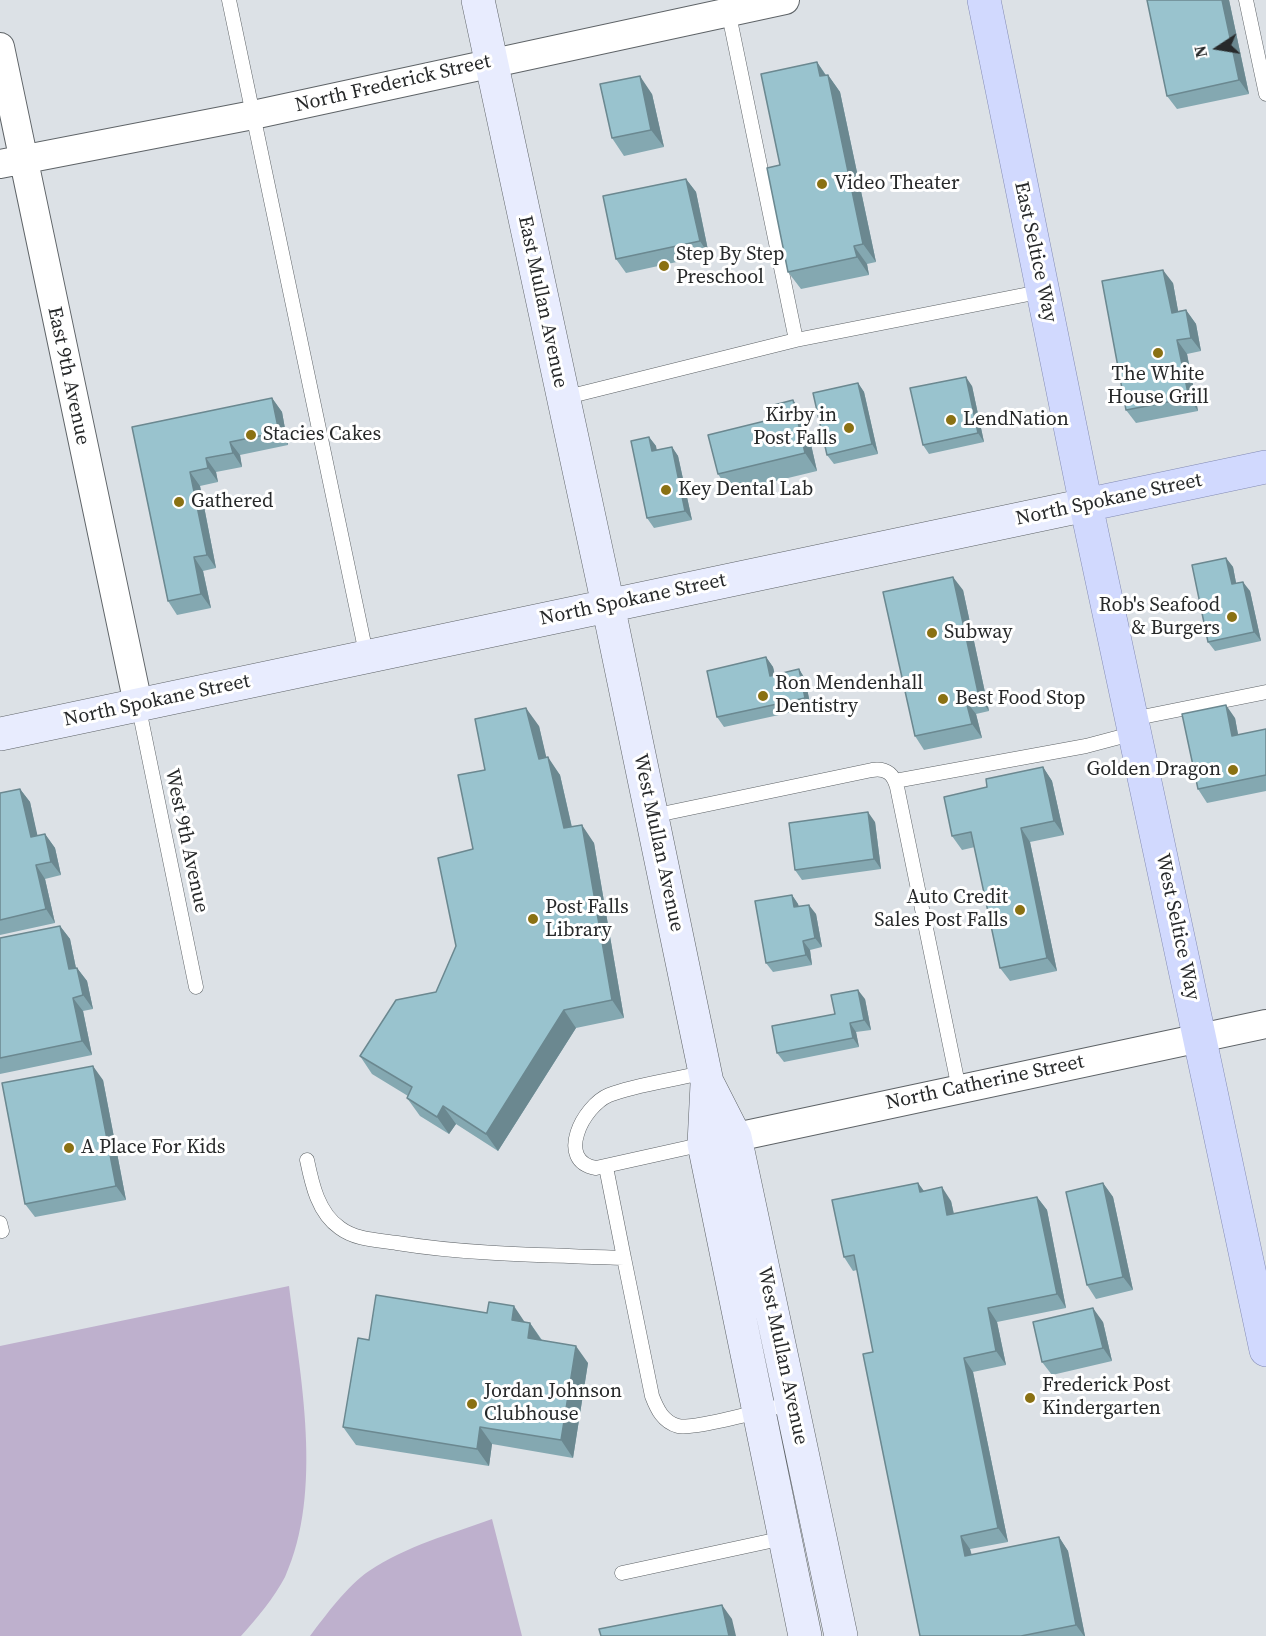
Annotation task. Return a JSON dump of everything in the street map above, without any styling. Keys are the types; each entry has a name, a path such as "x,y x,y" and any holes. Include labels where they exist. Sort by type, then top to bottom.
{"main road":[{"name":"East Seltice Way","path":"984,0 1086,505"},
{"name":"North Spokane Street","path":"1086,505 1266,467"},
{"name":"West Seltice Way","path":"1086,505 1266,1350"}],"street":[{"name":"East Mullan Avenue","path":"478,0 608,604"},
{"name":"North Frederick Street","path":"11,162 253,115 728,6 786,0"},
{"name":"East 9th Avenue","path":"0,47 11,162 138,704"},
{"name":"North Spokane Street","path":"0,734 1086,505"},
{"name":"West Mullan Avenue","path":"608,604 719,1140 759,1411 805,1636"},
{"name":"North Catherine Street","path":"719,1140 1266,1024"},
{"name":"West Mullan Avenue","path":"719,1140 792,1403 841,1636"}],"lane":[{"path":"229,0 367,658"},
{"path":"1246,0 1266,94"},
{"path":"728,6 796,340"},
{"path":"562,398 796,340 1044,291"},
{"path":"895,781 1086,746 1133,727 1266,692"},
{"name":"West 9th Avenue","path":"138,704 196,987"},
{"path":"652,816 872,770 887,771 895,781 959,1089"},
{"path":"706,1077 607,1096 589,1111 574,1141 578,1160 586,1166 606,1167 719,1140"},
{"path":"307,1160 317,1197 325,1212 339,1227 356,1236 453,1252 624,1258"},
{"path":"606,1167 652,1395 657,1410 666,1420 686,1427 792,1403"},
{"path":"622,1573 786,1538"}],"shaded area":[{"path":"289,1286 306,1433 304,1508 297,1543 285,1577 259,1615 241,1636 0,1636 0,1346"},
{"path":"492,1519 522,1636 310,1636 345,1592 361,1577 383,1562 445,1535"}],"building":[{"path":"1147,0 1222,0 1239,80 1167,96"},
{"name":"Video Theater","path":"817,62 820,76 828,75 863,244 854,246 857,257 788,272 767,168 780,165 761,74"},
{"path":"640,76 651,130 612,138 600,84"},
{"path":"686,179 700,241 616,259 603,196"},
{"name":"The White House Grill","path":"1163,270 1172,313 1186,310 1191,338 1177,340 1189,398 1126,410 1102,281"},
{"name":"LendNation","path":"966,377 978,433 923,445 910,388"},
{"name":"Kirby in Post Falls","path":"858,383 872,444 827,455 813,393"},
{"path":"272,398 279,432 230,442 233,453 206,458 208,468 190,472 207,555 194,557 201,594 168,601 132,427"},
{"path":"793,400 805,453 718,474 708,435 773,419 770,406"},
{"name":"Key Dental Lab","path":"649,437 652,451 672,447 685,511 647,518 631,441"},
{"name":"Rob's Seafood & Burgers","path":"1226,558 1232,584 1243,582 1254,632 1208,642 1192,565"},
{"path":"953,577 979,697 966,701 972,724 915,736 883,592"},
{"name":"Ron Mendenhall Dentistry","path":"766,657 770,676 799,669 805,698 717,717 707,671"},
{"name":"Golden Dragon","path":"1226,705 1232,736 1266,729 1266,775 1198,789 1182,714"},
{"name":"Post Falls Library","path":"526,708 539,759 548,757 564,828 582,825 612,1000 564,1010 486,1134 443,1106 437,1117 407,1098 412,1087 360,1056 396,1000 436,992 456,946 438,858 473,849 458,775 485,770 475,719"},
{"name":"Auto Credit Sales Post Falls","path":"1043,767 1054,821 1021,828 1047,958 1000,968 971,832 952,836 944,797 987,787 986,779"},
{"path":"20,789 31,837 45,834 51,862 36,865 46,909 0,920 0,793"},
{"path":"868,812 874,859 795,870 789,823"},
{"path":"792,895 794,907 809,905 815,938 803,941 806,955 766,963 755,901"},
{"path":"60,926 69,969 77,968 83,995 73,998 82,1041 0,1058 0,938"},
{"path":"858,990 864,1020 850,1023 853,1038 777,1053 772,1026 835,1014 831,995"},
{"name":"A Place For Kids","path":"93,1066 116,1186 25,1204 2,1083"},
{"path":"918,1183 920,1192 942,1187 947,1215 1037,1197 1057,1294 988,1308 996,1351 964,1358 998,1528 961,1536 965,1556 1059,1537 1076,1625 1021,1636 920,1636 863,1354 873,1352 854,1255 844,1257 832,1200"},
{"path":"1103,1183 1123,1277 1087,1285 1066,1192"},
{"name":"Jordan Johnson Clubhouse","path":"376,1295 487,1313 489,1302 514,1306 512,1320 530,1323 528,1338 576,1346 561,1440 480,1427 477,1449 343,1427 358,1338 369,1340"},
{"path":"1093,1308 1103,1348 1042,1362 1033,1322"},
{"path":"722,1605 729,1636 601,1636 599,1629"}],"place":[{"name":"Video Theater","path":"822,184"},
{"name":"Step By Step Preschool","path":"664,266"},
{"name":"The White House Grill","path":"1158,353"},
{"name":"LendNation","path":"951,420"},
{"name":"Kirby in Post Falls","path":"849,428"},
{"name":"Stacies Cakes","path":"251,435"},
{"name":"Key Dental Lab","path":"666,490"},
{"name":"Gathered","path":"179,502"},
{"name":"Rob's Seafood & Burgers","path":"1232,617"},
{"name":"Subway","path":"932,633"},
{"name":"Ron Mendenhall Dentistry","path":"763,696"},
{"name":"Best Food Stop","path":"943,699"},
{"name":"Golden Dragon","path":"1233,770"},
{"name":"Auto Credit Sales Post Falls","path":"1020,910"},
{"name":"Post Falls Library","path":"533,919"},
{"name":"A Place For Kids","path":"69,1148"},
{"name":"Frederick Post Kindergarten","path":"1030,1398"},
{"name":"Jordan Johnson Clubhouse","path":"472,1404"}]}
